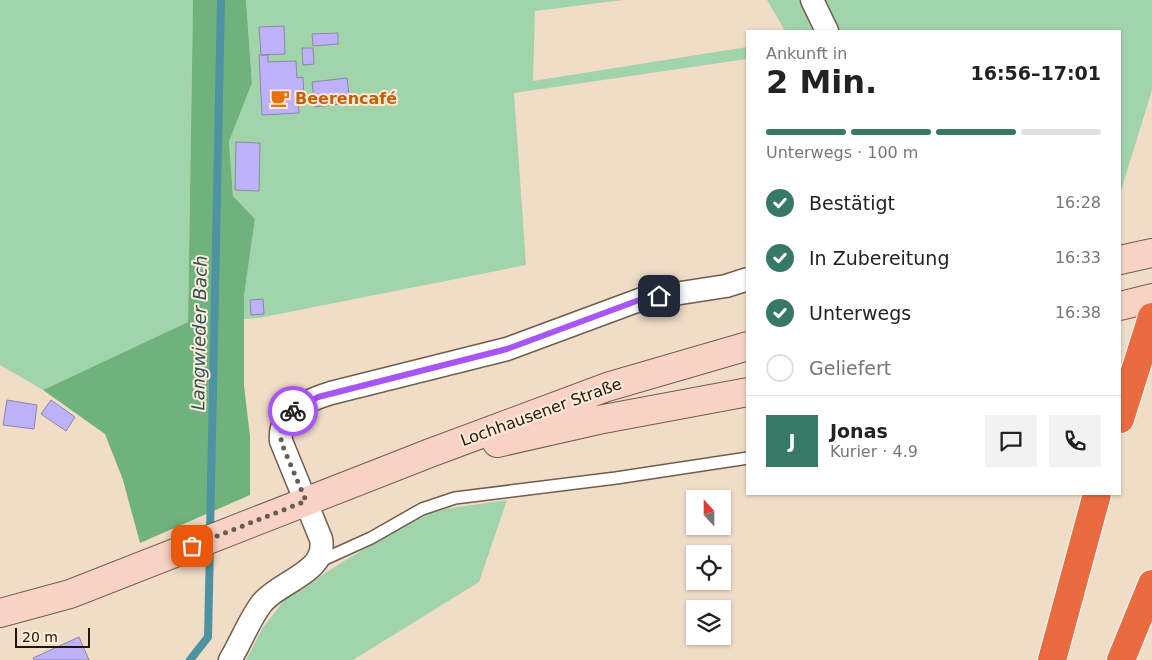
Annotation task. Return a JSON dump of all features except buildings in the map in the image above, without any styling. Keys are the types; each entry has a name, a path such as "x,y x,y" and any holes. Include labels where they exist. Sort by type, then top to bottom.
{"highway":[{"path":"1121,416 1152,317"},
{"path":"1052,660 1098,495"},
{"path":"1121,660 1152,584"}],"main road":[{"path":"1121,260 1152,253"},
{"path":"1121,306 1152,298"},
{"name":"Lochhausener Straße","path":"0,613 70,594 339,488 607,387 746,347"},
{"name":"Lochhausener Straße","path":"339,488 487,446 598,420 746,392"}],"street":[{"path":"812,0 827,30"},
{"path":"230,660 263,602 288,582 317,563 323,547 281,442 282,425 295,409 318,397 331,393 507,349 642,299 726,286 746,280"}],"lane":[{"path":"317,563 371,538 422,509 455,498 616,478 746,458"}],"green space":[{"path":"0,0 193,0 188,322 43,390 0,365"},
{"path":"193,0 246,0 252,83 229,142 233,196 255,219 244,296 244,386 250,436 250,495 140,543 123,480 105,434 43,390 188,322"},
{"path":"246,0 623,0 535,11 533,81 746,47 746,59 514,93 526,265 259,318 244,319 244,296 255,219 233,196 229,143 252,83"},
{"path":"767,0 799,0 813,30 784,30"},
{"path":"824,0 1152,0 1152,90 1121,191 1121,30 839,30"},
{"path":"507,500 479,582 353,660 246,660 262,629 285,599 344,561 409,523 437,510"}],"waterway":[{"name":"Langwieder Bach","path":"210,534 221,0"},
{"name":"Langwieder Bach","path":"190,660 208,637 210,545"}],"way so far":[{"path":"192,546 306,501 281,442 282,425 293,411"}],"place":[{"name":"Beerencafé","path":"280,98"}],"route":[{"path":"293,411 318,397 507,349 642,299 659,296"}]}
